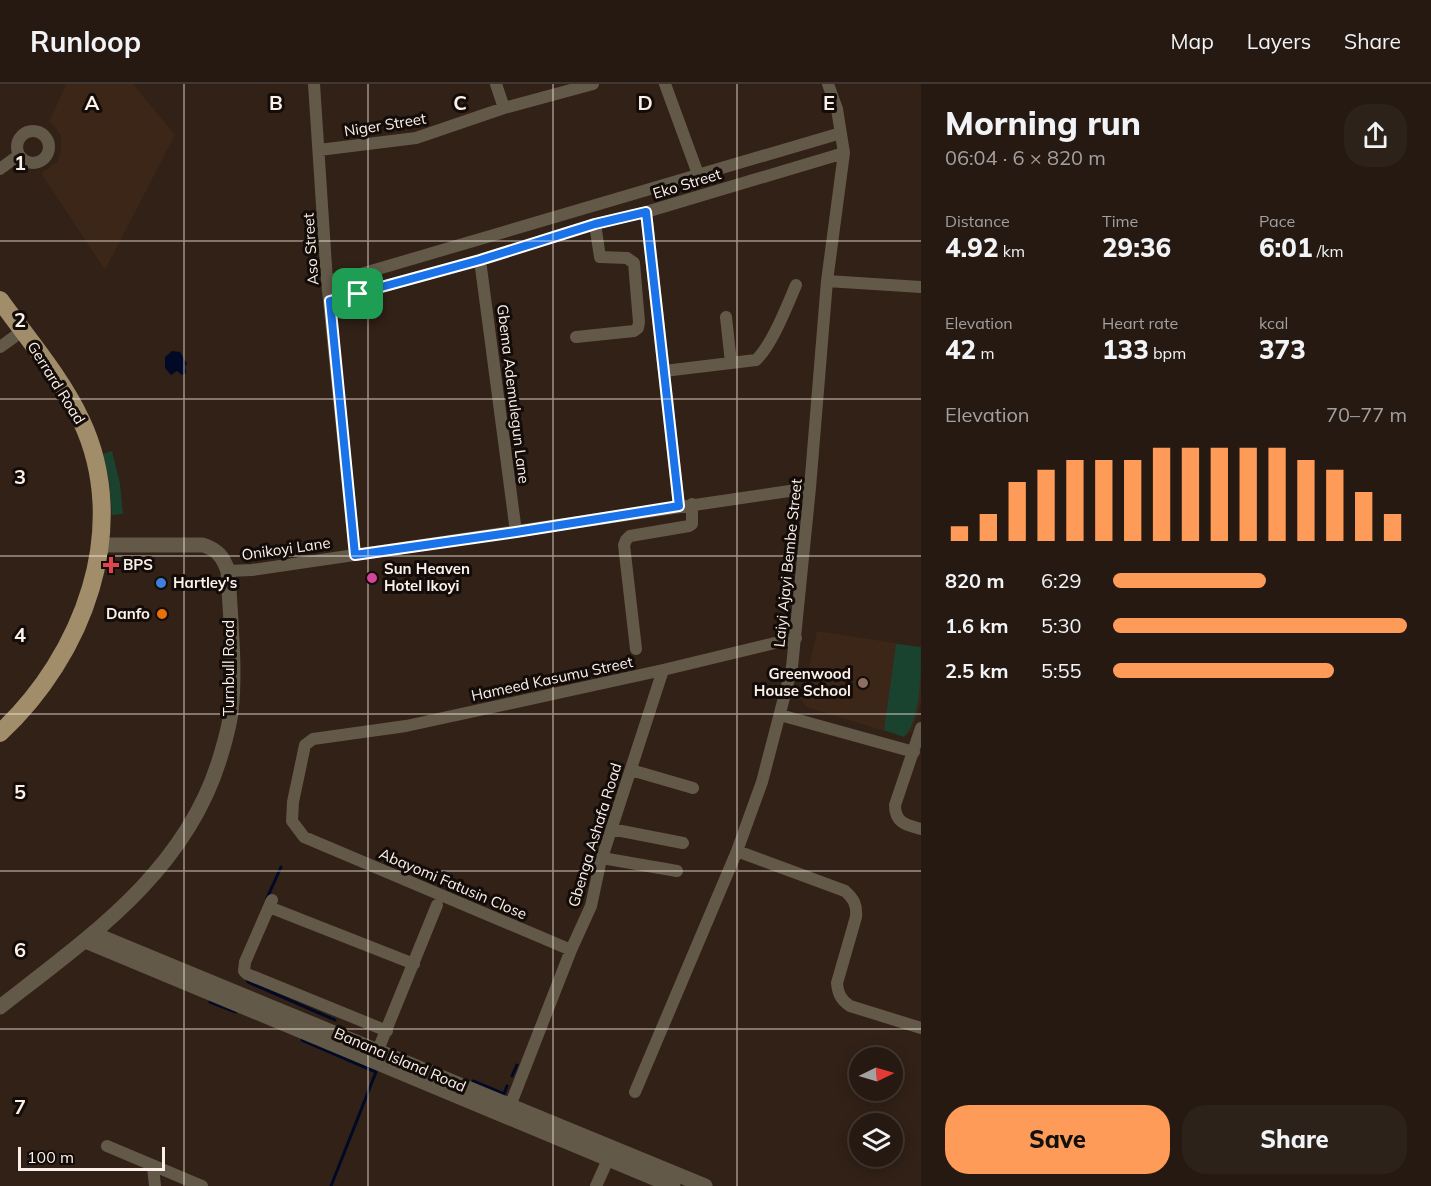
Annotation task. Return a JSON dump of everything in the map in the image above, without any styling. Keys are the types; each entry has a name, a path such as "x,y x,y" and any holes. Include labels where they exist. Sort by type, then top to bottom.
{"main road":[{"name":"Gerrard Road","path":"0,300 81,419 95,457 99,479 102,510 95,542"},
{"path":"0,318 7,342 67,414 84,462 95,542 83,611 60,661 23,710 0,733"},
{"path":"0,716 43,667 63,633 95,542"}],"street":[{"name":"Aso Street","path":"314,84 327,281 355,555"},
{"path":"496,84 504,108"},
{"name":"Niger Street","path":"319,150 416,138 504,108 593,84"},
{"path":"665,84 698,174"},
{"name":"Laiyi Ajayi Bembe Street","path":"635,1092 737,851 762,782 792,667 827,281 844,153 837,110 828,84"},
{"name":"Eko Street","path":"327,281 354,276 841,133"},
{"name":"Eko Street","path":"330,301 480,260 595,224 646,212 844,153"},
{"path":"0,169 19,155"},
{"path":"646,212 679,506"},
{"path":"576,338 634,331 638,328 639,322 634,263 627,258 600,257 595,224"},
{"name":"Gbema Ademulegun Lane","path":"480,260 516,532"},
{"path":"827,281 921,286"},
{"path":"664,371 756,360 796,285"},
{"path":"726,317 731,363"},
{"name":"Onikoyi Lane","path":"228,572 810,488"},
{"path":"636,649 624,545 630,536 689,526 694,519 692,504"},
{"path":"95,542 203,545 214,549 223,558 228,572"},
{"name":"Turnbull Road","path":"0,1007 89,937 132,898 174,852 198,812 214,778 231,713 228,572"},
{"name":"Hameed Kasumu Street","path":"313,739 406,726 663,670 796,638"},
{"name":"Gbenga Ashafa Road","path":"510,1106 571,950 591,906 602,858 663,670"},
{"path":"780,715 914,752"},
{"path":"921,728 895,812 899,821 921,829"},
{"name":"Abayomi Fatusin Close","path":"313,739 305,746 293,802 292,821 304,837 571,950"},
{"path":"631,770 693,788"},
{"path":"611,829 682,843"},
{"path":"737,851 845,891 852,897 857,906 856,917 837,983 837,992 842,1001 850,1006 921,1028"},
{"path":"602,858 677,871"},
{"path":"387,1031 247,974 244,971 245,962 270,904 414,964"},
{"path":"378,1050 437,905"},
{"name":"Banana Island Road","path":"89,937 378,1050 510,1106 672,1186"},
{"name":"Banana Island Road","path":"89,937 610,1154 705,1186"},
{"path":"107,1146 202,1186"},
{"path":"596,1186 610,1154"},
{"path":"153,1167 155,1186"}],"shaded area":[{"path":"66,84 133,84 175,135 105,270 41,173 57,162 61,152 61,137 49,122"},
{"name":"Greenwood House School","path":"817,631 921,647 921,702 912,731 904,737 806,707 800,698"}],"green space":[{"path":"112,451 120,484 123,514 112,515 109,480 103,454"},
{"path":"896,644 921,647 917,708 910,729 904,737 884,730"}],"water":[{"path":"172,351 180,352 187,364 186,373 182,375 177,371 171,375 165,368 165,357"}],"waterway":[{"path":"267,898 281,867"},
{"path":"247,979 248,982 335,1020"},
{"path":"210,1002 236,1012"},
{"path":"302,1040 376,1072 331,1186"},
{"path":"512,1076 517,1065"},
{"path":"473,1081 504,1094 507,1086"}],"place":[{"name":"BPS","path":"111,565"},
{"name":"Sun Heaven Hotel Ikoyi","path":"372,578"},
{"name":"Hartley's","path":"161,583"},
{"name":"Danfo","path":"162,614"},
{"name":"Greenwood House School","path":"863,683"}],"route":[{"path":"646,212 679,506 355,555 330,301 358,294 480,260 595,224 646,212"}]}
